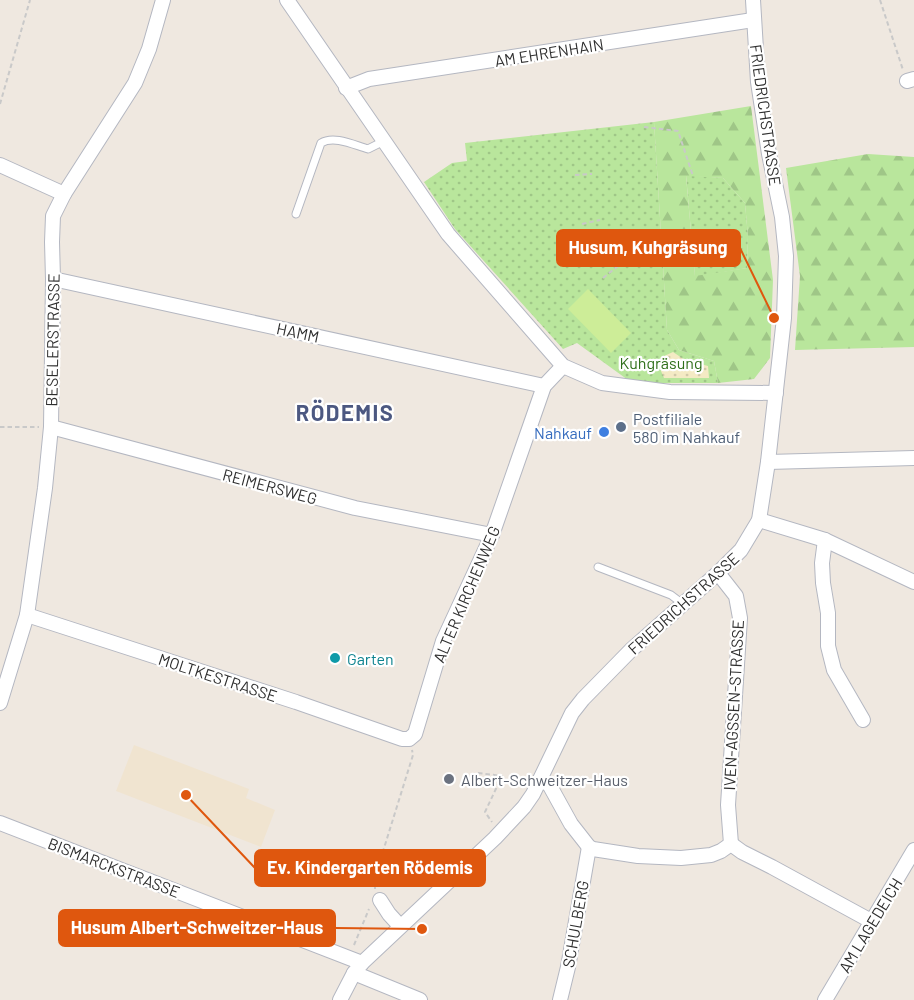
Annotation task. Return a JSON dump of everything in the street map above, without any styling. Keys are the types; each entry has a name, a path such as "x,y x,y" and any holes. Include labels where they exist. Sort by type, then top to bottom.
{"street":[{"name":"BESELERSTRASSE","path":"0,703 27,615 45,488 51,427 54,216 64,194 135,83 149,49 163,0"},
{"path":"287,0 448,234 563,366 602,383 670,392 776,393"},
{"name":"FRIEDRICHSTRASSE","path":"340,1000 355,965 400,926 524,807 541,778 572,713 583,699 631,650 741,550 759,520 768,462 784,318 786,256 782,217 758,82 753,0"},
{"name":"AM EHRENHAIN","path":"346,88 369,80 753,21"},
{"path":"0,165 64,194"},
{"name":"HAMM","path":"53,279 544,386"},
{"name":"ALTER KIRCHENWEG","path":"409,739 415,734 443,641 492,536 544,386 563,366"},
{"name":"REIMERSWEG","path":"51,427 355,508 492,536"},
{"path":"768,462 914,458"},
{"path":"759,520 825,540 914,582"},
{"path":"825,540 822,563 828,613 828,646 834,670 863,720"},
{"name":"IVEN-AGSSEN-STRASSE","path":"718,573 736,596 740,618 728,805 731,844"},
{"name":"MOLTKESTRASSE","path":"27,615 297,702 402,739 409,739"},
{"path":"541,778 550,786 571,825 589,847 620,854 681,858 711,855 731,844 871,921"},
{"name":"BISMARCKSTRASSE","path":"0,823 355,965"},
{"name":"SCHULBERG","path":"560,1000 570,958 589,847"},
{"name":"AM LAGEDEICH","path":"825,1000 914,850"},
{"path":"378,896 400,926"},
{"path":"355,965 420,1000"}],"lane":[{"path":"296,214 321,143 336,140 368,149 384,141"},
{"path":"598,567 671,595 683,604"}],"path":[{"path":"0,104 30,0"},
{"path":"880,0 911,80"},
{"path":"644,127 678,131 693,176"},
{"path":"575,175 592,174"},
{"path":"582,224 600,220"},
{"path":"603,278 618,266"},
{"path":"0,427 51,427"},
{"path":"355,965 378,896 375,877 413,755 409,739"},
{"path":"478,773 502,776 485,812 499,833"}],"shaded area":[{"path":"134,745 249,789 246,798 275,810 261,847 116,791"}],"green space":[{"path":"751,106 773,280 770,358 754,379 718,383 714,361 679,350 667,330 654,122","holes":["686,176 723,178 745,203 748,237 747,268 695,276"]},
{"name":"Kuhgräsung","path":"654,122 667,330 679,350 714,361 718,383 652,383 628,380 577,343 563,349 455,229 424,182 452,163 467,161 465,143"},
{"path":"868,154 914,157 914,347 795,350 800,276 786,168"},
{"path":"686,175 723,178 745,203 748,237 747,268 695,277"},
{"path":"588,289 631,333 611,353 568,309"}],"sand":[{"path":"673,352 685,360 708,366 709,378 664,378 661,371 662,357"}],"place":[{"name":"Husum, Kuhgräsung","path":"774,318"},
{"name":"Postfiliale 580 im Nahkauf","path":"621,427"},
{"name":"Nahkauf","path":"604,432"},
{"name":"Garten","path":"335,658"},
{"name":"Albert-Schweitzer-Haus","path":"449,779"},
{"name":"Ev. Kindergarten Rödemis","path":"186,795"},
{"name":"Husum Albert-Schweitzer-Haus","path":"422,929"}],"district":[{"name":"RÖDEMIS","path":"345,412"}]}
